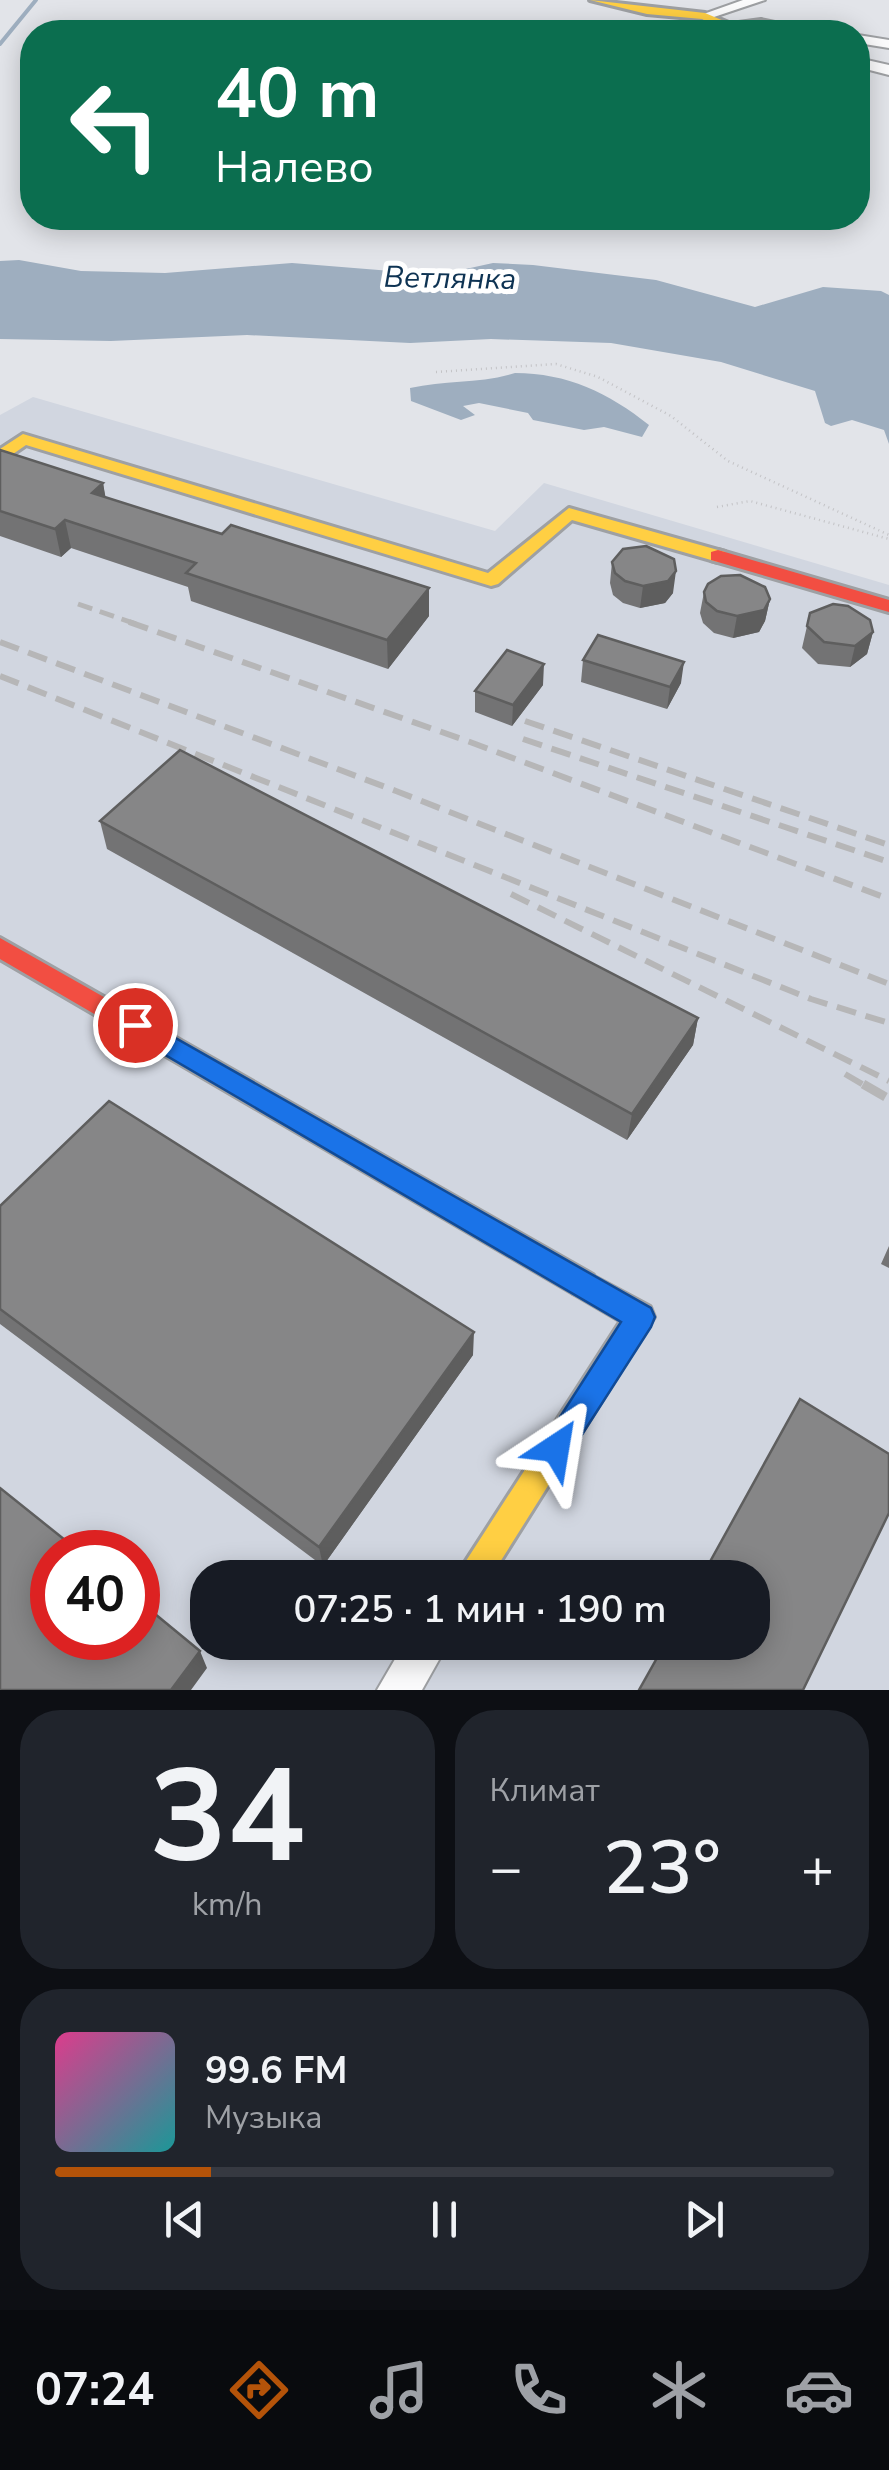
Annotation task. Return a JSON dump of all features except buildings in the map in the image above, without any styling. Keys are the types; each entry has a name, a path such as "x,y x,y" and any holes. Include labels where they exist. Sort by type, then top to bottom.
{"street":[{"path":"596,0 714,20"},
{"path":"705,16 758,0"},
{"path":"0,458 23,440 491,580 569,513 889,606"},
{"path":"0,947 640,1317 483,1560"},
{"path":"398,1690 417,1660"}],"path":[{"path":"436,372 556,364 598,377 671,416 728,461 889,537"},
{"path":"717,507 750,501 889,537"}],"shaded area":[{"path":"33,397 495,531 544,483 889,585 889,1690 0,1690 0,415"}],"water":[{"name":"Ветлянка","path":"19,260 81,271 165,273 292,263 416,273 452,272 493,263 533,265 656,280 755,307 823,287 881,291 889,295 889,444 884,430 852,420 831,426 825,423 815,391 721,362 611,343 491,339 410,343 247,335 111,341 0,339 0,261"},
{"path":"515,373 552,377 586,387 649,425 642,437 604,427 584,430 533,420 528,413 479,403 463,406 475,415 461,420 411,401 410,388"}],"waterway":[{"path":"0,44 36,0"}],"railway":[{"path":"78,604 136,624"},
{"path":"129,622 470,742 889,899"},
{"path":"0,642 396,791 889,984"},
{"path":"0,676 811,999 889,1023"},
{"path":"525,721 889,845"},
{"path":"523,739 889,862"},
{"path":"511,894 889,1081"},
{"path":"845,1074 867,1087"},
{"path":"863,1084 889,1099"}],"traffic: slow":[{"path":"596,0 713,20"},
{"path":"0,458 23,439 491,580 569,513 718,556"},
{"path":"483,1560 640,1317 583,1284"}],"traffic: jam":[{"path":"718,556 889,606"},
{"path":"0,947 583,1284"}],"route":[{"path":"135,1025 640,1317 556,1448"}]}
